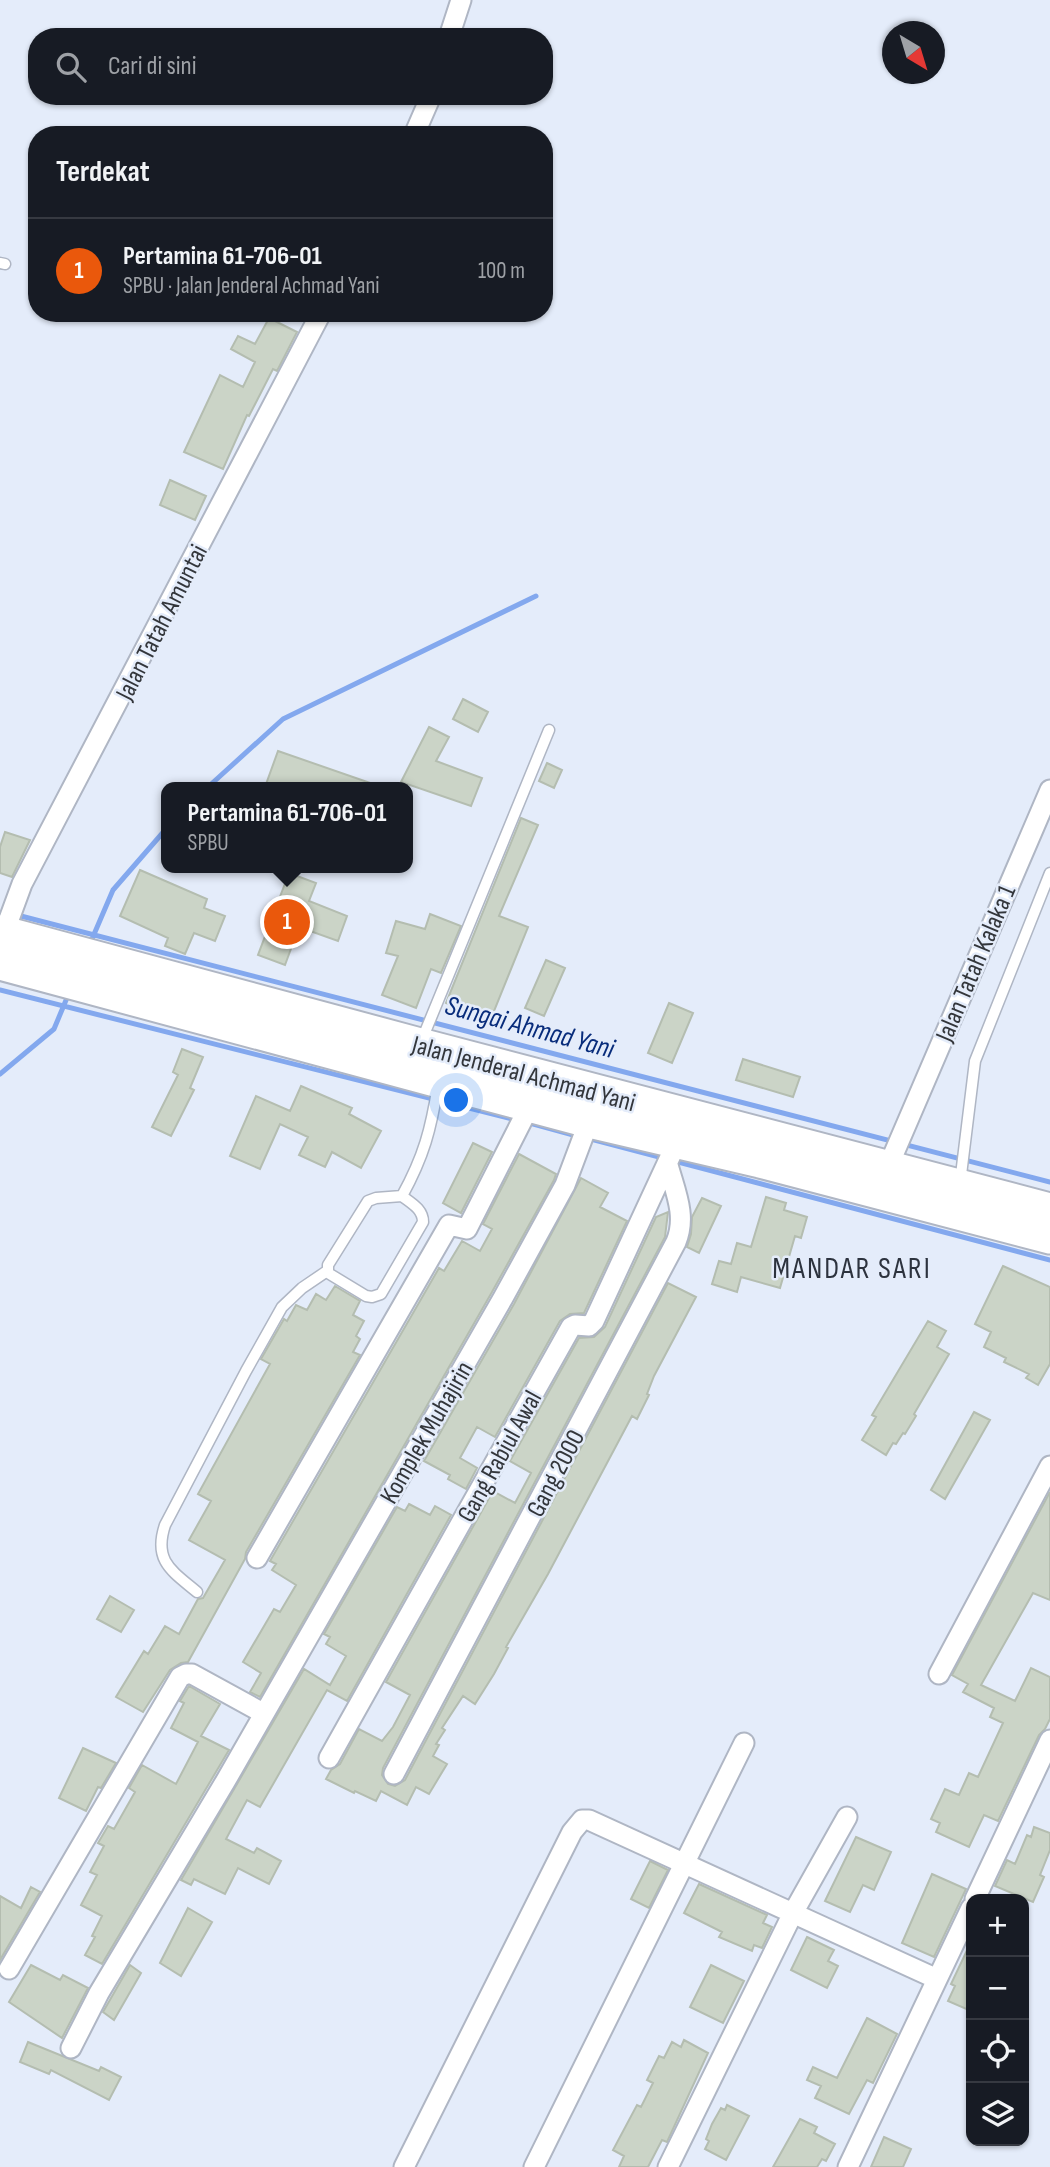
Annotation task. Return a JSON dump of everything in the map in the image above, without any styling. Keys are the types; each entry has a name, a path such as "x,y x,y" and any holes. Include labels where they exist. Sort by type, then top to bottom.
{"highway":[{"name":"Jalan Jenderal Achmad Yani","path":"6,931 57,962 132,982 436,1096 525,1115 673,1153 764,1149 895,1151 1050,1210"},
{"name":"Jalan Jenderal Achmad Yani","path":"132,982 210,990 423,1037 764,1149 1050,1237"}],"street":[{"path":"452,28 461,0"},
{"path":"418,126 427,105"},
{"name":"Jalan Tatah Amuntai","path":"6,931 22,884 316,322"},
{"name":"Jalan Tatah Kalaka 1","path":"895,1151 1050,790"},
{"path":"257,1558 449,1225 467,1229 525,1115"},
{"name":"Komplek Muhajirin","path":"71,2048 99,1993 225,1782 503,1298 565,1185 585,1132"},
{"name":"Gang Rabiul Awal","path":"329,1758 572,1327 589,1326 594,1321 673,1153"},
{"name":"Gang 2000","path":"394,1774 676,1242 681,1230 682,1216 673,1153"},
{"path":"939,1674 1050,1466"},
{"path":"9,1969 180,1677 192,1674 263,1713"},
{"path":"977,1894 1050,1740"},
{"path":"534,2167 744,1743"},
{"path":"668,2167 793,1913 847,1817"},
{"path":"404,2167 578,1823 589,1820 937,1979"},
{"path":"848,2167 966,1918"}],"lane":[{"path":"423,1037 549,730"},
{"path":"961,1178 975,1061 1050,873"},
{"path":"402,1196 428,1141 436,1096"},
{"path":"197,1592 168,1568 161,1552 161,1537 282,1307 302,1288 327,1271 328,1265 368,1201 402,1196 423,1215 423,1222 381,1293 372,1297 366,1296 327,1271"}],"building":[{"path":"267,322 277,322 297,332 277,371 273,369 249,416 247,415 223,469 184,452 220,375 243,387 255,362 231,349 238,336 255,344"},
{"path":"170,480 206,496 195,520 160,505"},
{"path":"463,699 488,712 478,732 453,719"},
{"path":"429,727 449,737 436,761 482,778 471,806 413,786 413,782 401,782"},
{"path":"278,751 367,782 267,782"},
{"path":"547,763 562,770 554,788 539,781"},
{"path":"521,818 538,825 499,916 528,927 490,1021 446,1003"},
{"path":"5,832 30,840 12,877 0,873 0,847"},
{"path":"140,870 207,899 204,908 225,916 215,941 194,933 185,954 165,946 168,938 120,916"},
{"path":"289,873 316,883 309,901 347,916 338,941 299,927 285,965 258,955"},
{"path":"430,914 461,926 441,973 431,969 416,1008 382,995 398,956 386,953 396,921 425,929"},
{"path":"546,960 565,968 544,1016 525,1008"},
{"path":"669,1003 693,1013 672,1063 648,1053"},
{"path":"182,1049 203,1057 190,1088 194,1090 171,1136 152,1127 178,1075 173,1072"},
{"path":"743,1059 800,1077 793,1097 736,1080"},
{"path":"301,1086 352,1108 349,1114 381,1131 361,1168 332,1152 325,1167 299,1155 308,1137 280,1124 260,1169 230,1156 256,1096 290,1111"},
{"path":"473,1143 492,1152 461,1213 443,1203"},
{"path":"519,1154 556,1174 554,1180 260,1697 250,1692 261,1673 243,1662 274,1609 280,1612 296,1585 272,1570 276,1564 270,1561 439,1268 444,1271 462,1241 480,1251 492,1229 483,1224"},
{"path":"581,1178 608,1193 600,1207 627,1221 584,1313 570,1314 560,1321 495,1437 477,1427 460,1458 477,1468 466,1489 448,1479 450,1475 424,1461 514,1304"},
{"path":"766,1197 786,1203 784,1210 807,1217 801,1238 795,1236 780,1288 741,1277 737,1292 712,1284 719,1261 731,1264 737,1243 751,1247"},
{"path":"702,1198 721,1206 699,1253 687,1247 692,1217"},
{"path":"668,1212 665,1237 383,1768 382,1775 388,1784 395,1786 405,1780 668,1283 696,1297 654,1376 647,1394 649,1395 637,1419 632,1416 506,1647 508,1648 494,1674 475,1704 463,1696 442,1728 445,1730 436,1744 439,1745 433,1756 447,1764 429,1794 416,1787 407,1805 381,1791 376,1801 326,1779 331,1770 340,1764 359,1729 382,1741 393,1727 410,1695 386,1682 493,1491 515,1503 531,1473 510,1461 579,1338 594,1337 605,1327 656,1217"},
{"path":"1003,1266 1050,1287 1050,1364 1038,1385 1026,1378 1029,1374 1004,1362 1006,1358 984,1347 991,1332 975,1324"},
{"path":"335,1286 360,1301 353,1315 364,1321 356,1336 360,1339 353,1352 360,1355 246,1552 245,1559 188,1662 170,1670 143,1712 116,1697 144,1651 148,1654 165,1626 179,1634 198,1599 203,1598 225,1560 189,1540 211,1501 198,1494 270,1364 261,1359 284,1319 287,1321 296,1305 307,1310 316,1294 326,1300"},
{"path":"928,1321 946,1331 937,1347 949,1354 905,1434 903,1433 896,1444 893,1443 886,1455 862,1440 876,1417 872,1415"},
{"path":"974,1412 990,1420 945,1499 931,1490"},
{"path":"1050,1492 1050,1600 1033,1593 981,1685 1015,1701 1031,1668 1050,1677 1050,1719 1039,1735 998,1821 984,1815 969,1847 936,1832 940,1823 931,1819 945,1789 959,1795 969,1773 978,1777 1003,1723 990,1717 994,1708 963,1692 968,1684 952,1675"},
{"path":"409,1504 430,1515 435,1506 451,1515 347,1701 327,1690 260,1807 247,1800 226,1839 254,1853 257,1848 281,1861 269,1884 238,1868 225,1894 194,1879 191,1885 181,1880 304,1669 330,1685 346,1656 326,1644 330,1637 324,1634 397,1507 405,1511"},
{"path":"110,1596 134,1610 121,1632 97,1619"},
{"path":"189,1686 220,1704 201,1736 229,1750 102,1964 85,1955 102,1916 81,1905 97,1875 90,1872 104,1846 98,1843 108,1826 114,1829 135,1792 129,1788 142,1765 176,1784 198,1742 171,1728 184,1703 180,1701"},
{"path":"83,1748 116,1763 101,1788 98,1787 86,1811 59,1798"},
{"path":"1034,1827 1050,1833 1050,1850 1040,1875 1044,1877 1033,1902 1029,1900 1029,1894 1014,1894 995,1886 1007,1860 1015,1864 1027,1835 1031,1837"},
{"path":"856,1837 891,1852 874,1890 863,1885 850,1912 825,1901"},
{"path":"650,1861 668,1870 649,1908 631,1899"},
{"path":"932,1874 966,1889 934,1957 902,1943"},
{"path":"699,1884 767,1915 763,1923 772,1927 762,1948 754,1945 752,1951 719,1937 722,1932 684,1913"},
{"path":"31,1887 40,1892 0,1960 0,1896 21,1908"},
{"path":"188,1908 212,1922 181,1976 160,1963"},
{"path":"807,1937 834,1950 828,1961 838,1966 827,1988 791,1970"},
{"path":"966,1952 966,2009 948,2001 955,1986 951,1984"},
{"path":"31,1965 60,1980 63,1975 88,1988 62,2038 9,2002"},
{"path":"130,1965 141,1973 114,2020 103,2012"},
{"path":"711,1965 744,1981 723,2023 690,2007"},
{"path":"867,2018 897,2034 873,2083 867,2080 849,2114 815,2098 821,2086 807,2080 813,2067 837,2078"},
{"path":"684,2040 708,2053 667,2142 662,2140 648,2167 619,2167 624,2156 613,2150 637,2105 641,2107 653,2083 647,2080 659,2056 664,2058 672,2042 681,2047"},
{"path":"28,2042 99,2071 101,2067 121,2077 109,2100 51,2070 49,2074 20,2062"},
{"path":"727,2105 749,2116 726,2160 705,2149 712,2124 721,2108 725,2110"},
{"path":"800,2119 817,2127 814,2133 835,2144 826,2161 822,2159 817,2167 773,2167"},
{"path":"884,2137 911,2149 903,2167 871,2167"}],"waterway":[{"path":"214,782 283,719 536,596"},
{"path":"92,939 113,890 161,835"},
{"name":"Sungai Ahmad Yani","path":"17,915 1050,1182"},
{"name":"Sungai Ahmad Yani","path":"0,990 516,1120"},
{"path":"0,1074 54,1029 69,993"},
{"name":"Sungai Ahmad Yani","path":"526,1122 577,1136"},
{"name":"Sungai Ahmad Yani","path":"587,1138 1050,1260"}],"place":[{"name":"Pertamina 61-706-01","path":"287,922"}],"district":[{"name":"MANDAR SARI","path":"852,1268"}]}
